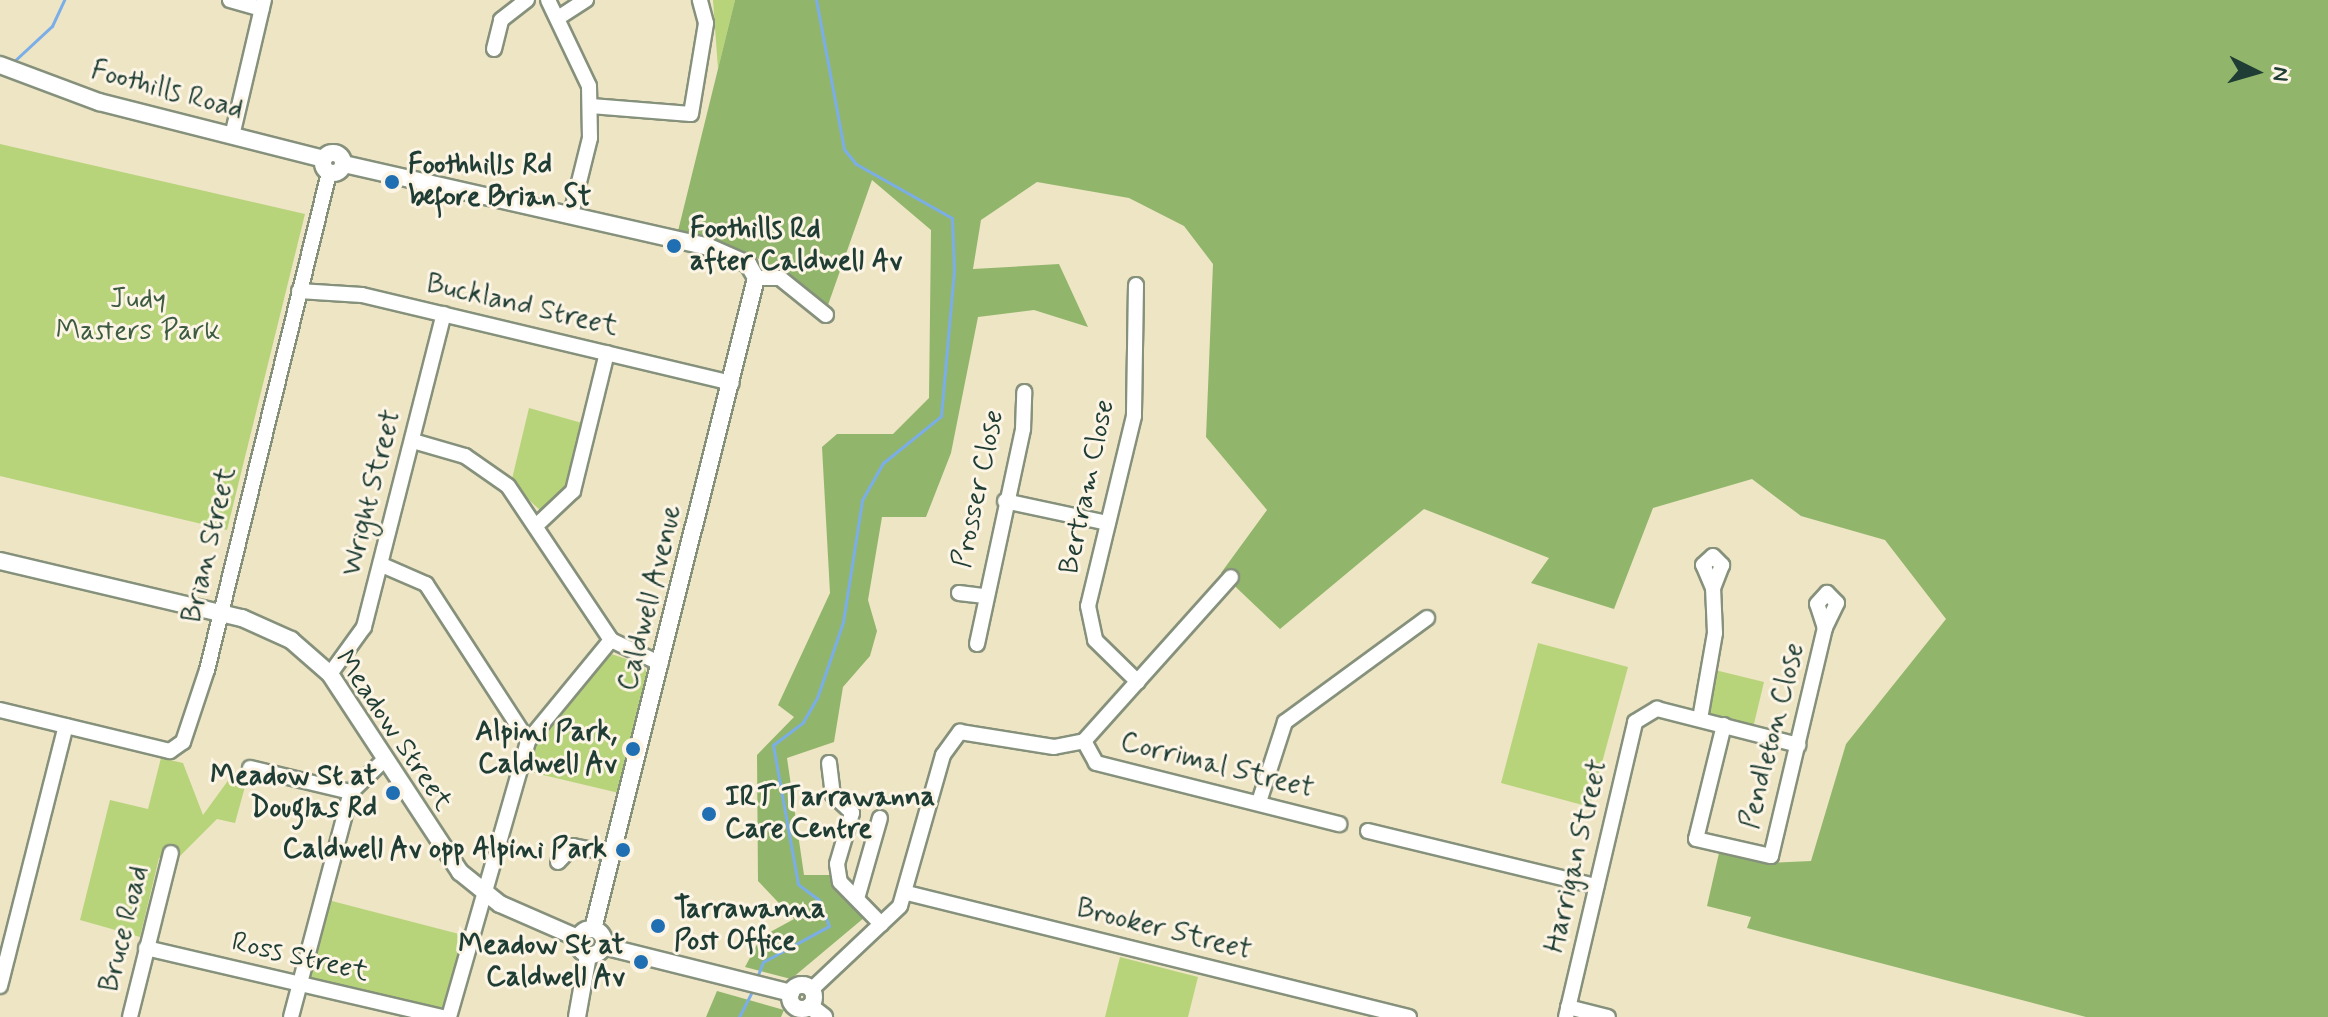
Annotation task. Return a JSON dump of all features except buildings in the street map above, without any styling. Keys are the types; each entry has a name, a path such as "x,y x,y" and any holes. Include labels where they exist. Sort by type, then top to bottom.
{"main road":[{"name":"Foothills Road","path":"0,65 99,102 332,165 571,214 709,247 748,264 756,278"},
{"name":"Caldwell Avenue","path":"593,929 756,278"},
{"name":"Meadow Street","path":"0,561 220,613 280,633 330,674 436,844 480,889 578,938"},
{"path":"577,1017 588,955 578,938 593,929 603,946 791,993 795,1007 811,998 824,1017"},
{"path":"588,955 603,946"}],"street":[{"path":"230,0 263,4 232,136"},
{"path":"494,49 501,20 527,0"},
{"path":"548,0 561,16 583,61 591,106 571,214"},
{"path":"561,16 586,0"},
{"path":"591,106 691,114 706,23 700,0"},
{"name":"Brian Street","path":"0,710 177,749 201,690 332,165"},
{"name":"Foothills Road","path":"756,278 780,278 826,315"},
{"name":"Bertram Close","path":"1136,285 1134,416 1088,606 1095,640 1138,682"},
{"name":"Buckland Street","path":"299,291 362,295 732,383"},
{"name":"Wright Street","path":"330,674 357,643 382,565 444,314"},
{"path":"539,523 573,491 607,353"},
{"name":"Prosser Close","path":"977,644 983,596 1005,501 1024,392"},
{"path":"413,441 465,456 508,486 539,523 611,640 661,664"},
{"path":"1005,501 1108,523"},
{"path":"382,565 426,584 528,741"},
{"path":"1084,741 1231,577"},
{"path":"1713,588 1712,664 1700,719 1798,745"},
{"name":"Prosser Close","path":"959,593 983,596"},
{"path":"1259,802 1285,722 1427,618"},
{"name":"Pendleton Close","path":"1724,725 1696,839 1771,856 1825,628"},
{"path":"449,1017 480,889 528,741 611,640"},
{"name":"Harrigan Street","path":"1567,1012 1635,722 1645,709 1700,719"},
{"path":"0,986 66,726"},
{"name":"Corrimal Street","path":"907,893 954,735 974,731 1054,747 1084,741 1096,763 1339,824"},
{"path":"291,1017 351,792 384,760"},
{"path":"829,763 833,795 852,813 837,864 840,882 858,895 881,924"},
{"path":"250,768 351,792"},
{"path":"858,895 880,818"},
{"path":"1368,831 1596,886"},
{"path":"558,862 573,846 613,854"},
{"name":"Bruce Road","path":"130,1017 171,853"},
{"path":"811,998 907,893"},
{"name":"Brooker Street","path":"907,893 1409,1017"},
{"name":"Ross Street","path":"146,948 443,1017"},
{"path":"1567,1012 1608,1017"}],"green space":[{"path":"713,0 735,0 718,69"},
{"path":"735,0 2328,0 2328,1017 2086,1017 1747,928 1751,917 1707,906 1719,853 1767,863 1811,861 1846,744 1946,619 1885,540 1801,516 1752,479 1653,508 1614,609 1531,583 1549,558 1424,509 1280,629 1221,573 1267,510 1206,437 1213,264 1184,226 1129,198 1037,182 981,220 973,269 1059,264 1088,327 1034,310 978,317 951,453 926,517 882,517 868,600 877,631 870,656 843,687 834,742 787,758 804,875 836,875 871,912 791,979 745,967 761,937 794,919 758,881 757,755 794,717 778,705 830,593 822,447 837,434 893,434 929,398 931,230 872,180 828,305 762,260 678,231"},
{"name":"Judy Masters Park","path":"0,144 305,214 227,530 0,476"},
{"path":"529,408 582,423 566,486 542,512 511,483"},
{"path":"1538,643 1628,667 1590,807 1501,783"},
{"path":"608,653 642,664 649,676 619,793 522,770 529,750"},
{"path":"1715,670 1764,682 1753,728 1709,717"},
{"path":"161,758 183,763 203,815 235,771 246,783 235,823 217,819 179,857 159,858 140,937 80,920 110,800 148,809"},
{"path":"328,900 463,935 444,1006 433,1011 306,980"},
{"path":"1120,957 1198,977 1188,1017 1105,1017"},
{"path":"717,991 784,1010 781,1017 706,1017"}],"waterway":[{"path":"11,64 52,26 64,0"},
{"path":"756,980 763,962 829,926 819,900 798,884 773,745 803,722 817,698 843,622 862,500 883,463 941,416 954,271 952,218 856,164 844,149 816,0"},
{"path":"739,1017 752,991"}],"place":[{"name":"Foothhills Rd before Brian St","path":"392,182"},
{"name":"Foothills Rd after Caldwell Av","path":"674,246"},
{"name":"Alpini Park, Caldwell Av","path":"633,749"},
{"name":"Meadow St at Douglas Rd","path":"393,793"},
{"name":"IRT Tarrawanna Care Centre","path":"709,814"},
{"name":"Caldwell Av opp Alpini Park","path":"623,850"},
{"name":"Tarrawanna Post Office","path":"658,926"},
{"name":"Meadow St at Caldwell Av","path":"641,962"}]}
